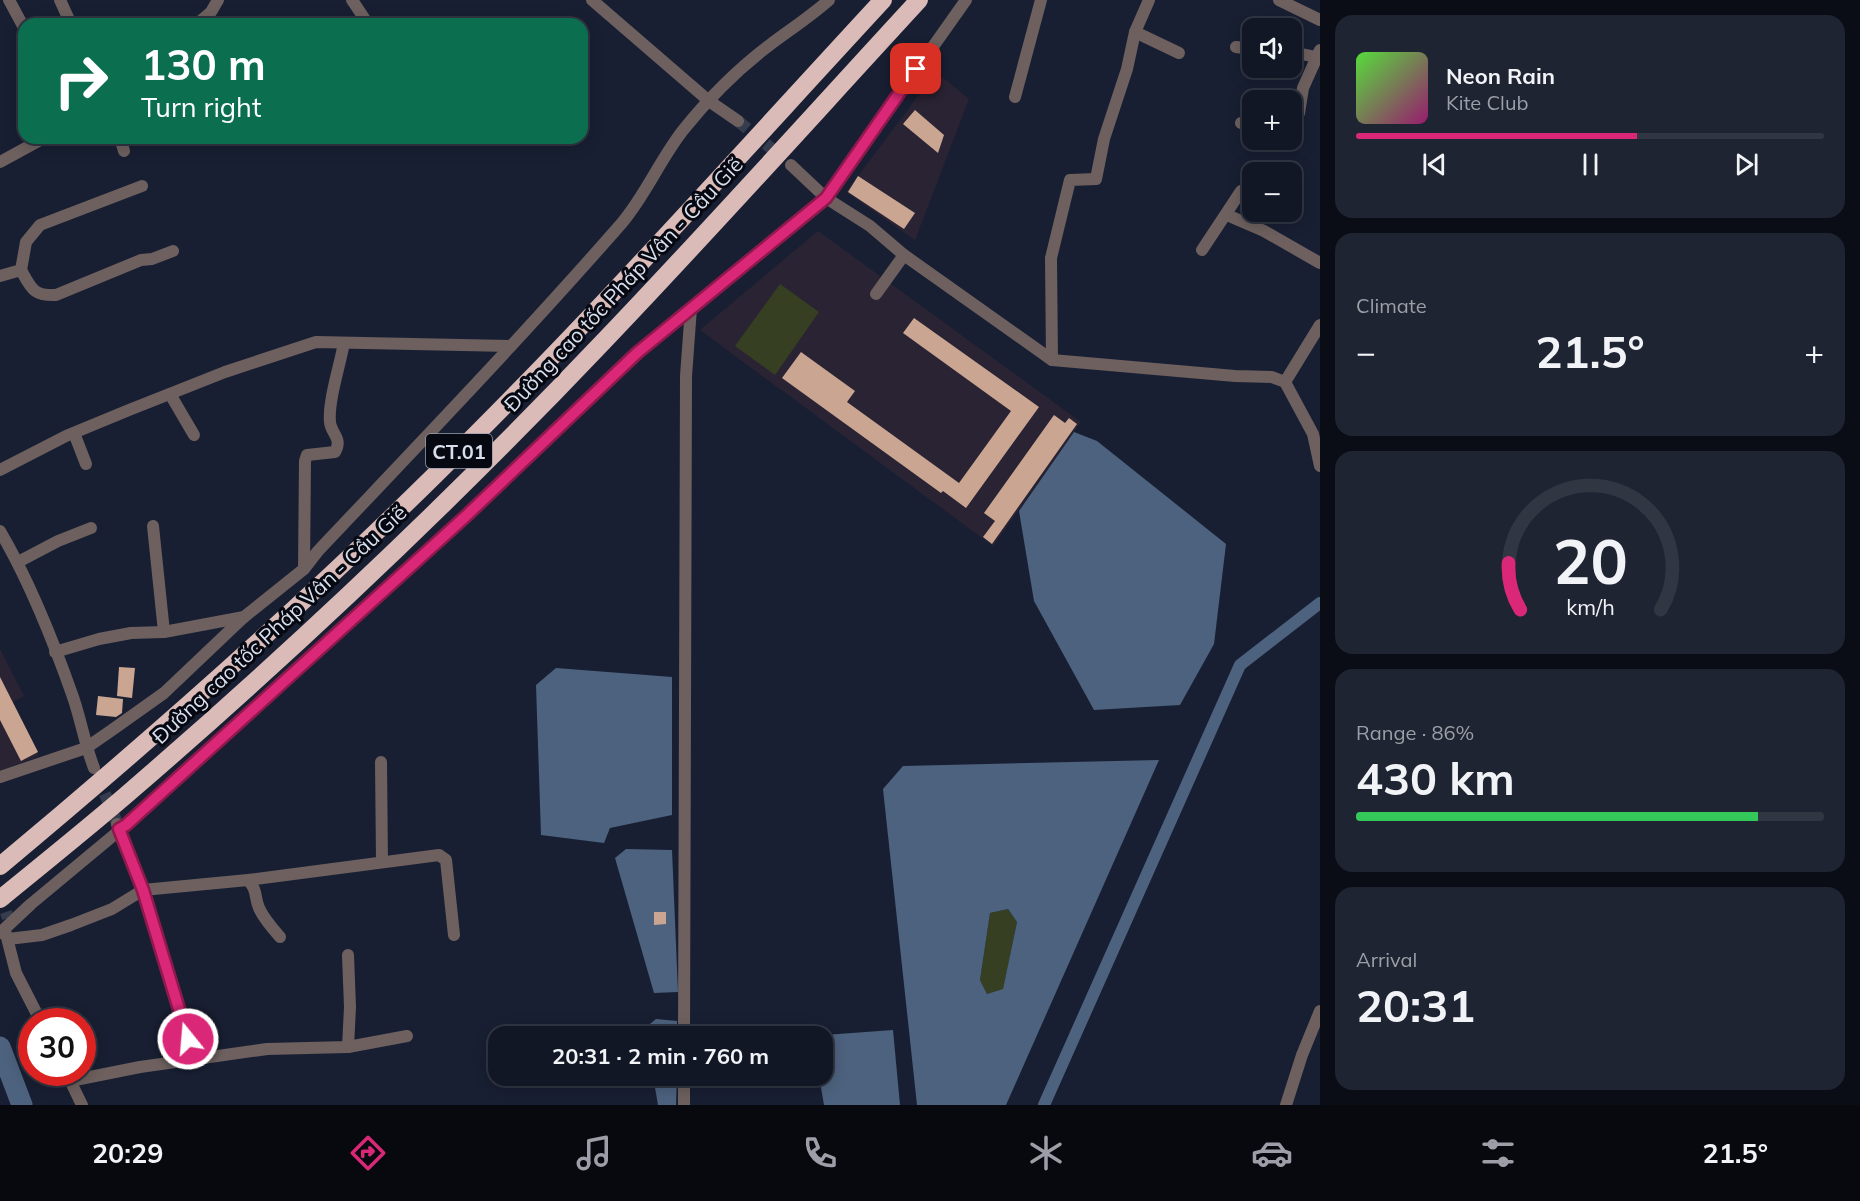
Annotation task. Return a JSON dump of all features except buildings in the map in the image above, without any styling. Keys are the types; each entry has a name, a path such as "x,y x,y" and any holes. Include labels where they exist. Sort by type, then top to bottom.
{"highway":[{"name":"Đường cao tốc Pháp Vân - Cầu Giẽ","path":"0,866 110,775 249,651 436,475 583,325 883,0"},
{"name":"Đường cao tốc Pháp Vân - Cầu Giẽ","path":"0,899 125,796 247,687 363,581 456,491 603,342 919,0"}],"street":[{"path":"9,0 19,18"},
{"path":"60,0 68,18"},
{"path":"204,18 211,12 218,0"},
{"path":"352,0 364,18"},
{"path":"592,0 738,121"},
{"path":"0,777 86,748 164,693 244,617 304,569 623,222 645,192 666,154 684,128 740,69 830,0"},
{"path":"5,928 67,875 118,826 126,825 466,516 637,353 826,198 966,0"},
{"path":"1015,97 1041,0"},
{"path":"1052,360 1051,258 1070,180 1096,179 1104,139 1135,32 1149,0"},
{"path":"1279,0 1320,20"},
{"path":"1135,32 1179,53"},
{"path":"1236,47 1242,48"},
{"path":"1302,53 1318,54 1302,94"},
{"path":"0,162 33,144"},
{"path":"122,144 124,151"},
{"path":"791,165 826,198 870,226 904,255 1052,360 1272,377 1285,382 1313,434 1320,466"},
{"path":"142,186 40,225 26,242 21,270 32,289 42,296 56,295 141,260 152,259 173,251"},
{"path":"1202,250 1241,191"},
{"path":"1227,214 1264,231 1320,263"},
{"path":"876,294 904,255"},
{"path":"0,276 21,270"},
{"path":"684,1026 686,397 691,308"},
{"path":"1285,382 1317,340 1320,325"},
{"path":"0,470 74,433 170,394 225,372 316,342 511,346"},
{"path":"304,569 305,461 307,455 335,452 338,447 338,439 329,424 344,343"},
{"path":"170,394 194,435"},
{"path":"74,433 86,464"},
{"path":"153,526 164,632"},
{"path":"18,562 58,541 91,528"},
{"path":"0,531 18,562 55,651 73,699 86,748 94,768"},
{"path":"55,651 131,633 164,632 244,617"},
{"path":"381,762 382,862"},
{"path":"118,826 143,890 194,1059"},
{"path":"5,928 42,935 112,909 143,890 248,880 439,855 446,860 454,935"},
{"path":"248,880 256,889 258,906 280,937"},
{"path":"5,928 16,973 34,1008"},
{"path":"348,955 350,1007 348,1047"},
{"path":"1286,1105 1302,1055 1320,1011"},
{"path":"96,1073 267,1049 348,1047 406,1036"},
{"path":"72,1086 82,1105"},
{"path":"684,1086 684,1105"}],"shaded area":[{"path":"936,72 969,99 915,240 846,192"},
{"path":"818,231 1081,422 993,546 700,330"},
{"path":"0,649 24,696 13,702 39,756 0,771"}],"green space":[{"path":"780,284 819,312 775,375 735,346"},
{"path":"1008,909 1017,922 1003,990 987,994 980,980 990,913"}],"water":[{"path":"1074,432 1097,441 1226,544 1214,644 1180,705 1094,710 1034,601 1019,511"},
{"path":"556,668 672,677 672,815 610,828 604,843 541,835 536,685"},
{"path":"1159,760 1006,1105 917,1105 883,789 903,766","holes":["1008,909 1017,922 1003,989 987,994 980,980 990,913"]},
{"path":"626,849 672,850 678,992 654,993 615,858"},
{"path":"656,1019 677,1021 677,1026 648,1026"},
{"path":"893,1030 900,1105 824,1105 821,1086 833,1086 833,1034"},
{"path":"655,1086 677,1086 676,1105 658,1105"}],"waterway":[{"path":"1044,1105 1240,665 1320,603"},
{"path":"0,1047 22,1105"}],"tunnel":[{"path":"738,121 784,159"},
{"path":"98,777 117,823"},
{"path":"0,895 8,918"}],"route":[{"path":"188,1039 143,890 119,829 466,516 637,353 826,198 916,69"}]}
